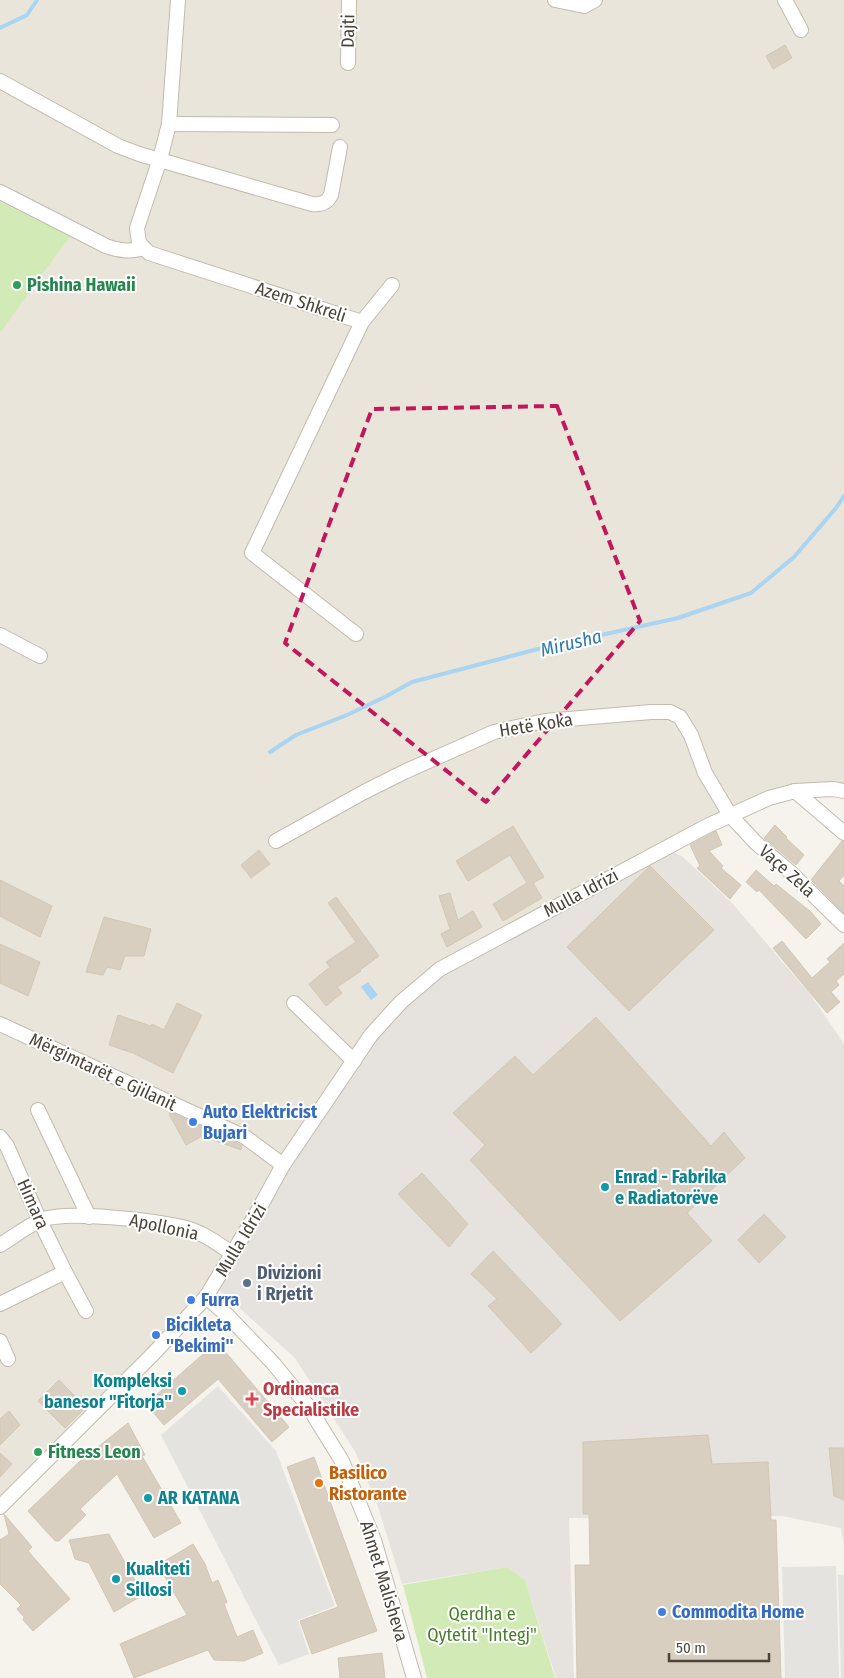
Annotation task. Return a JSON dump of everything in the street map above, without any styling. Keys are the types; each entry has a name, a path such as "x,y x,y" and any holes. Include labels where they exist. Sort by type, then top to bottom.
{"street":[{"path":"0,192 106,246 131,252 144,248 139,243 137,228 160,159 169,124 178,0"},
{"name":"Dajti","path":"348,0 348,63"},
{"path":"555,0 584,6 595,0"},
{"path":"785,0 801,30"},
{"path":"0,81 118,146 139,154 312,204 326,202 331,195 340,147"},
{"path":"169,124 332,125"},
{"name":"Azem Shkreli","path":"144,248 149,253 362,322 252,553 356,634"},
{"path":"362,322 392,285"},
{"path":"0,635 40,656"},
{"name":"Hetë Koka","path":"276,841 372,788 494,732 545,720 651,712 670,712 680,717 691,735 706,773 730,816"},
{"name":"Mulla Idrizi","path":"0,1507 148,1359 206,1297 233,1254 283,1165 371,1034 401,1002 440,969 730,816 769,798 795,791 833,789 844,791"},
{"path":"795,791 844,833"},
{"name":"Vaçe Zela","path":"730,816 756,843 790,872 844,925"},
{"path":"294,1003 354,1061"},
{"name":"Mërgimtarët e Gjilanit","path":"0,1024 245,1137 283,1165"},
{"path":"38,1110 89,1217"},
{"name":"Himara","path":"0,1137 7,1146 64,1272 86,1311"},
{"name":"Apollonia","path":"0,1244 40,1221 58,1216 121,1218 186,1228 206,1235 233,1254"},
{"path":"0,1304 64,1272"},
{"name":"Ahmet Malisheva","path":"206,1297 228,1316 273,1363 302,1398 342,1461 374,1540 414,1678"},
{"path":"0,1341 8,1359"}],"highlighted area":[{"path":"557,406 640,621 486,802 285,643 372,409"}],"shaded area":[{"path":"0,0 844,0 844,787 795,788 437,966 203,1293 0,1504"},
{"path":"665,849 682,856 731,902 811,995 844,1044 844,1546 841,1528 782,1516 569,1518 574,1678 556,1678 525,1580 507,1567 402,1584 378,1507 356,1453 295,1358 217,1288 283,1165 354,1061 440,969"},
{"path":"218,1386 276,1451 335,1606 298,1620 309,1654 279,1665 161,1435"},
{"path":"836,1566 839,1678 785,1678 782,1567"},
{"path":"838,1575 844,1575 844,1678 841,1678"}],"green space":[{"name":"Pishina Hawaii","path":"0,202 70,236 0,333"},
{"name":"Qerdha e Qytetit \"Integj\"","path":"507,1567 525,1580 555,1678 427,1678 403,1585"}],"water":[{"path":"368,982 378,995 371,1000 361,987"}],"building":[{"path":"785,45 792,58 773,69 766,56"},
{"path":"775,825 804,855 796,865 764,838"},
{"path":"513,826 544,877 533,883 542,898 503,921 493,904 527,883 510,855 468,881 456,861"},
{"path":"716,831 722,845 709,851 723,866 721,868 741,885 730,899 697,868 700,866 690,845"},
{"path":"842,841 844,842 844,875 839,881 844,886 844,913 811,880"},
{"path":"259,850 270,864 251,878 241,865"},
{"path":"650,866 714,930 629,1011 567,947"},
{"path":"756,870 774,886 776,884 811,912 821,924 806,939 759,890 757,892 746,882"},
{"path":"0,880 52,906 40,937 0,916"},
{"path":"450,893 458,920 473,911 482,927 447,947 441,934 450,929 439,896"},
{"path":"336,897 379,956 337,987 342,993 326,1006 309,984 330,967 326,962 356,942 328,903"},
{"path":"104,917 151,929 144,956 125,956 120,970 107,967 103,975 86,972"},
{"path":"782,941 812,978 830,962 827,959 844,943 844,974 836,981 839,985 831,992 840,1002 827,1013 773,948"},
{"path":"0,944 40,962 28,996 0,983"},
{"path":"177,1003 202,1015 173,1073 133,1053 109,1045 118,1015 151,1026 152,1024 164,1030"},
{"name":"Enrad - Fabrika e Radiatorëve","path":"596,1017 711,1146 724,1132 745,1158 687,1213 712,1241 620,1321 470,1160 485,1145 453,1113 515,1056 533,1075"},
{"path":"170,1112 241,1145 241,1150 202,1136 186,1145 169,1114"},
{"path":"422,1173 468,1224 449,1247 398,1194"},
{"path":"764,1214 786,1237 759,1263 738,1240"},
{"path":"493,1251 562,1324 531,1353 488,1306 497,1299 471,1274"},
{"name":"Kompleksi banesor \"Fitorja\"","path":"217,1342 289,1427 272,1442 218,1379 164,1425 146,1404"},
{"path":"59,1380 86,1407 65,1428 38,1401"},
{"path":"9,1411 20,1425 0,1445 0,1419"},
{"path":"128,1423 145,1455 142,1456 181,1523 154,1538 117,1474 80,1509 86,1515 59,1541 55,1541 28,1511 79,1462"},
{"path":"708,1435 712,1464 768,1462 771,1520 776,1520 781,1678 577,1678 575,1565 590,1565 589,1514 583,1514 583,1442"},
{"path":"829,1448 844,1448 844,1500 834,1496"},
{"path":"0,1453 12,1464 0,1477"},
{"path":"314,1457 377,1631 312,1654 300,1621 338,1607 287,1467"},
{"path":"4,1514 32,1547 28,1551 70,1599 33,1631 23,1620 24,1617 17,1609 21,1605 0,1584 0,1540 9,1534"},
{"name":"Kualiteti Sillosi","path":"109,1534 143,1595 114,1612 89,1563 75,1559 69,1540"},
{"path":"193,1544 205,1564 212,1583 218,1580 227,1602 224,1604 237,1637 253,1630 263,1653 244,1661 214,1660 208,1650 134,1678 120,1644 187,1615 158,1565"},
{"path":"382,1653 385,1678 340,1678 338,1658"}],"waterway":[{"path":"0,28 27,15 37,0"},
{"name":"Mirusha","path":"270,752 296,735 347,715 412,682 538,649 678,618 751,593 794,557 844,496"}],"place":[{"name":"Pishina Hawaii","path":"17,285"},
{"name":"Auto Elektricist Bujari","path":"193,1122"},
{"name":"Enrad - Fabrika e Radiatorëve","path":"605,1187"},
{"name":"Divizioni i Rrjetit","path":"247,1283"},
{"name":"Furra","path":"191,1300"},
{"name":"Bicikleta ''Bekimi''","path":"156,1335"},
{"name":"Kompleksi banesor \"Fitorja\"","path":"182,1391"},
{"name":"Ordinanca Specialistike","path":"252,1399"},
{"name":"Fitness Leon","path":"38,1452"},
{"name":"Basilico Ristorante","path":"319,1483"},
{"name":"AR KATANA","path":"148,1498"},
{"name":"Kualiteti Sillosi","path":"116,1579"},
{"name":"Commodita Home","path":"662,1612"}]}
